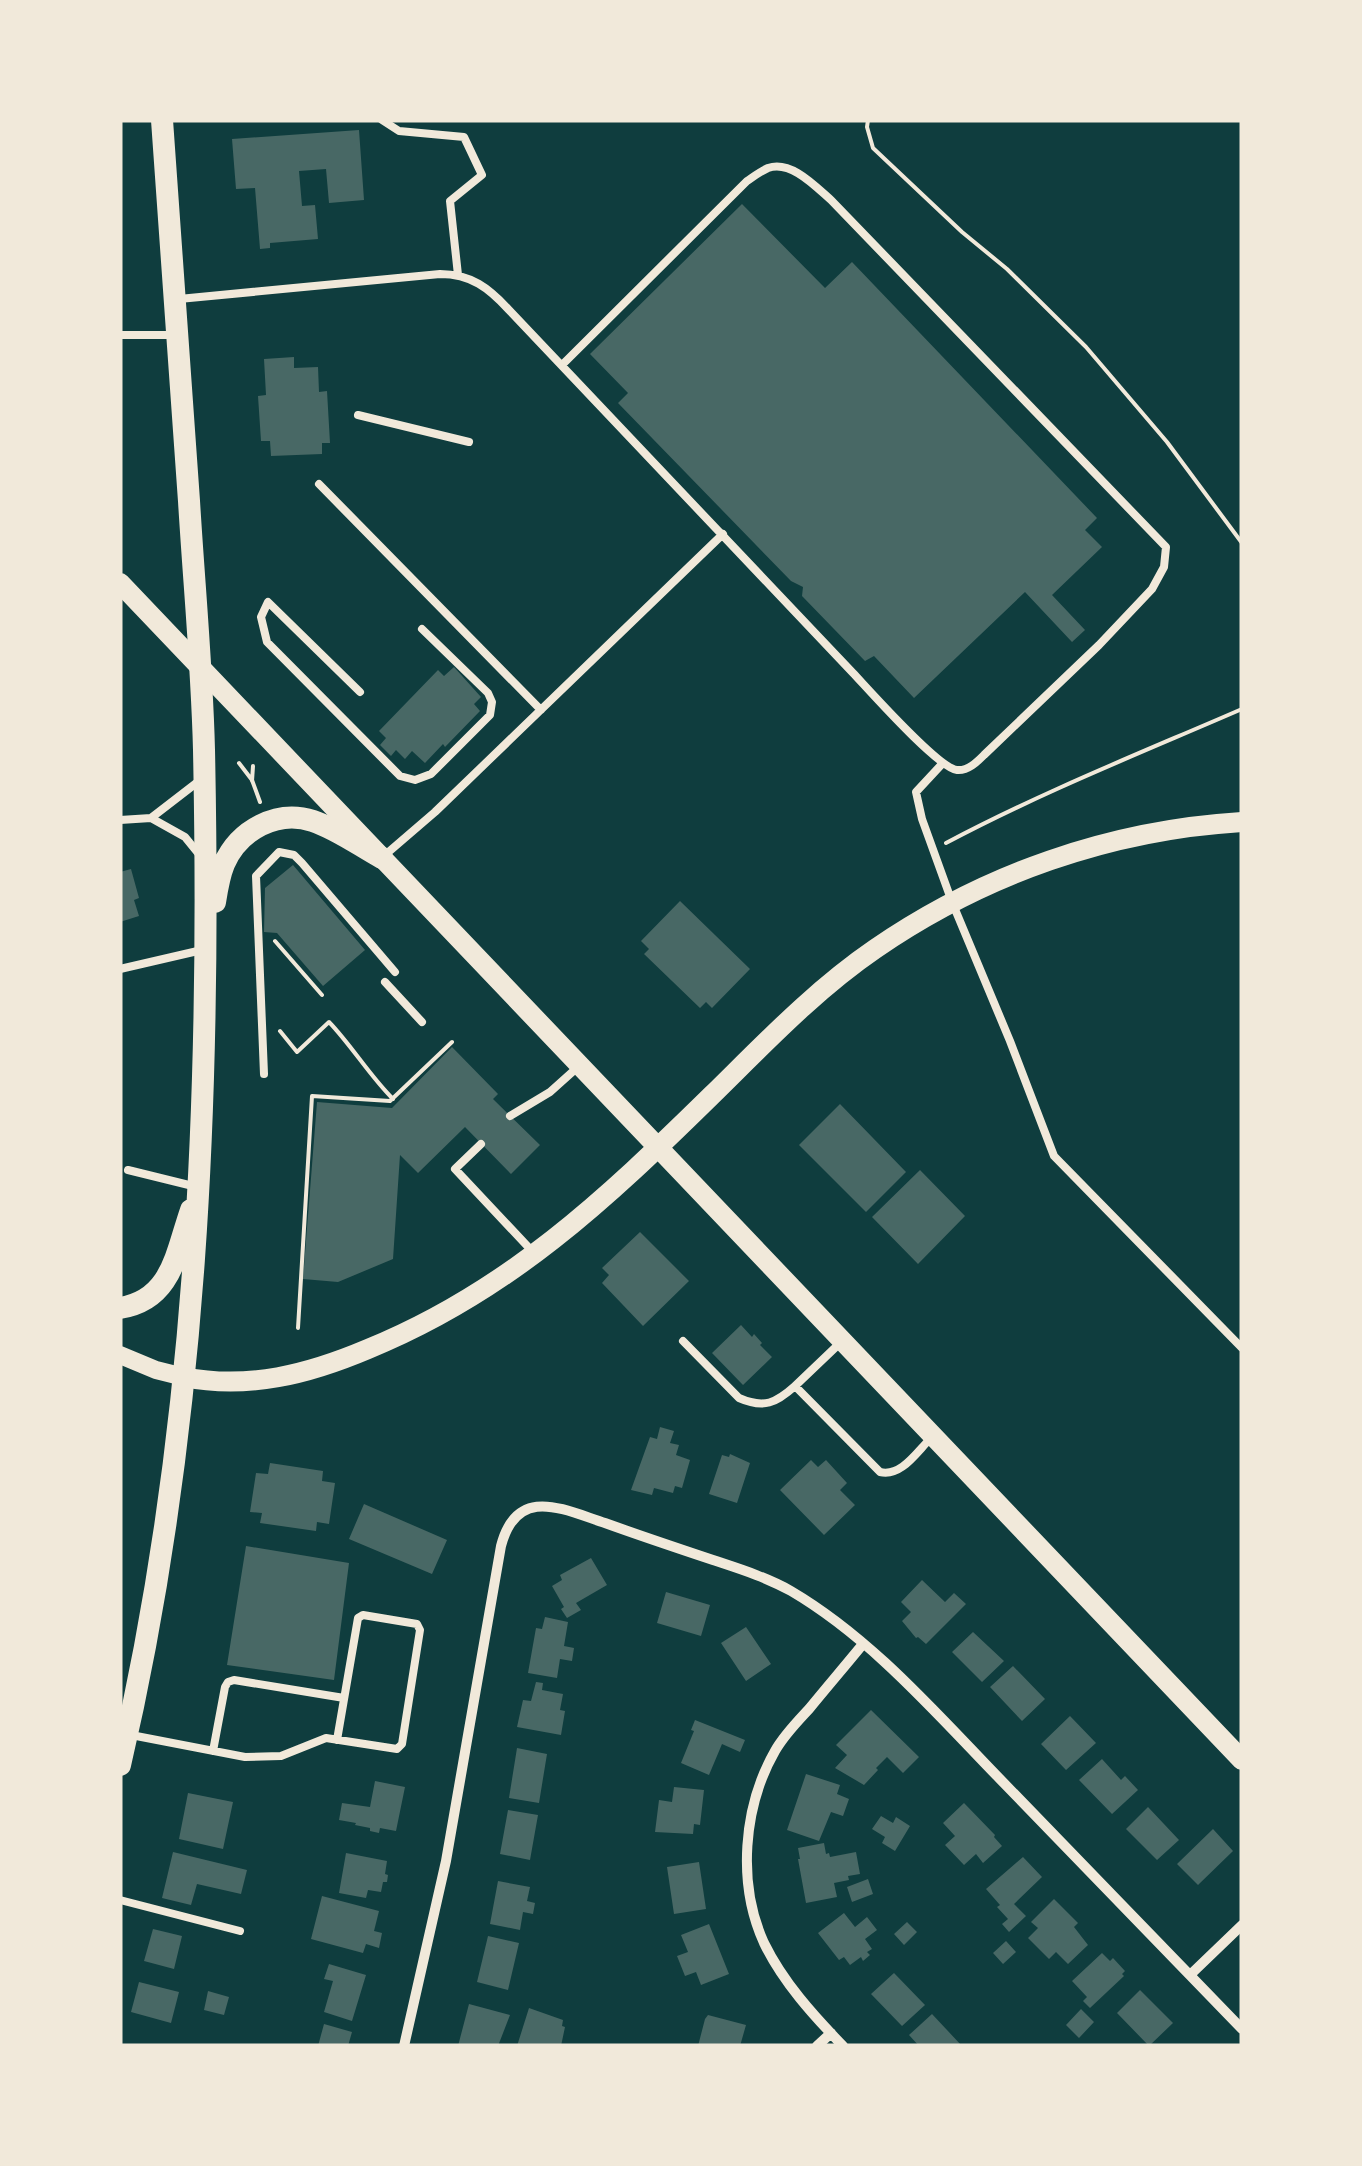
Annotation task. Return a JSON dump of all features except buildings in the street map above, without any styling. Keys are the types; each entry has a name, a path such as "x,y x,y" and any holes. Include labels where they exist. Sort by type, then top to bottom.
{"main road":[{"path":"120,1765 127,1734 130,1669 159,1564 191,1318 206,949 200,668 162,120"},
{"path":"120,582 1242,1760"},
{"path":"206,949 224,864 240,841 264,822 294,817 314,821 382,858"},
{"path":"184,1377 253,1382 311,1371 402,1335 465,1302 536,1254 598,1204 804,1005 887,941 952,902 1034,865 1165,830 1242,822"},
{"path":"120,1308 143,1302 163,1284 199,1188"}],"street":[{"path":"120,1355 184,1377"},
{"path":"404,2046 446,1861 501,1546 506,1530 521,1512 540,1505 573,1512 757,1575 807,1602 864,1644 942,1719 1242,2029"},
{"path":"844,2046 789,1983 763,1940 748,1878 748,1829 762,1779 776,1750 864,1644"},
{"path":"1190,1975 1242,1925"},
{"path":"817,2046 831,2033"}],"lane":[{"path":"382,120 399,131 464,137 482,174 450,201 458,275"},
{"path":"174,300 440,274 472,278 490,290 853,674 942,764 957,770 970,768 1070,673 1152,590 1164,567 1166,547 831,200 787,168 771,167 747,181 562,365"},
{"path":"120,334 177,335"},
{"path":"358,415 469,442"},
{"path":"319,484 540,710"},
{"path":"382,858 436,812 723,534"},
{"path":"360,692 268,602 261,617 266,642 400,776 414,780 431,774 490,715 492,702 422,629"},
{"path":"942,764 916,792 922,819 1054,1156 1242,1348"},
{"path":"120,820 151,818 204,776"},
{"path":"151,818 185,837 206,864"},
{"path":"264,1074 256,876 279,852 294,855 302,863 395,972"},
{"path":"120,969 206,949"},
{"path":"385,982 422,1022"},
{"path":"510,1116 550,1092 580,1065"},
{"path":"481,1144 456,1169 536,1254"},
{"path":"128,1170 199,1188"},
{"path":"683,1341 739,1398 767,1405 796,1386 842,1341"},
{"path":"796,1386 880,1472 897,1471 933,1436"},
{"path":"127,1734 244,1757 281,1756 326,1738 338,1740 397,1749 400,1748 420,1626 358,1618 338,1740"},
{"path":"213,1751 228,1682 344,1698"},
{"path":"120,1900 240,1931"}],"path":[{"path":"868,120 873,148 1007,269 1086,347 1166,442 1242,543"},
{"path":"933,850 1063,785 1242,708"},
{"path":"239,763 263,810"},
{"path":"252,782 253,766"},
{"path":"272,938 322,994"},
{"path":"280,1031 297,1052 329,1022 392,1099"},
{"path":"298,1328 312,1096 390,1102 452,1042"}]}
